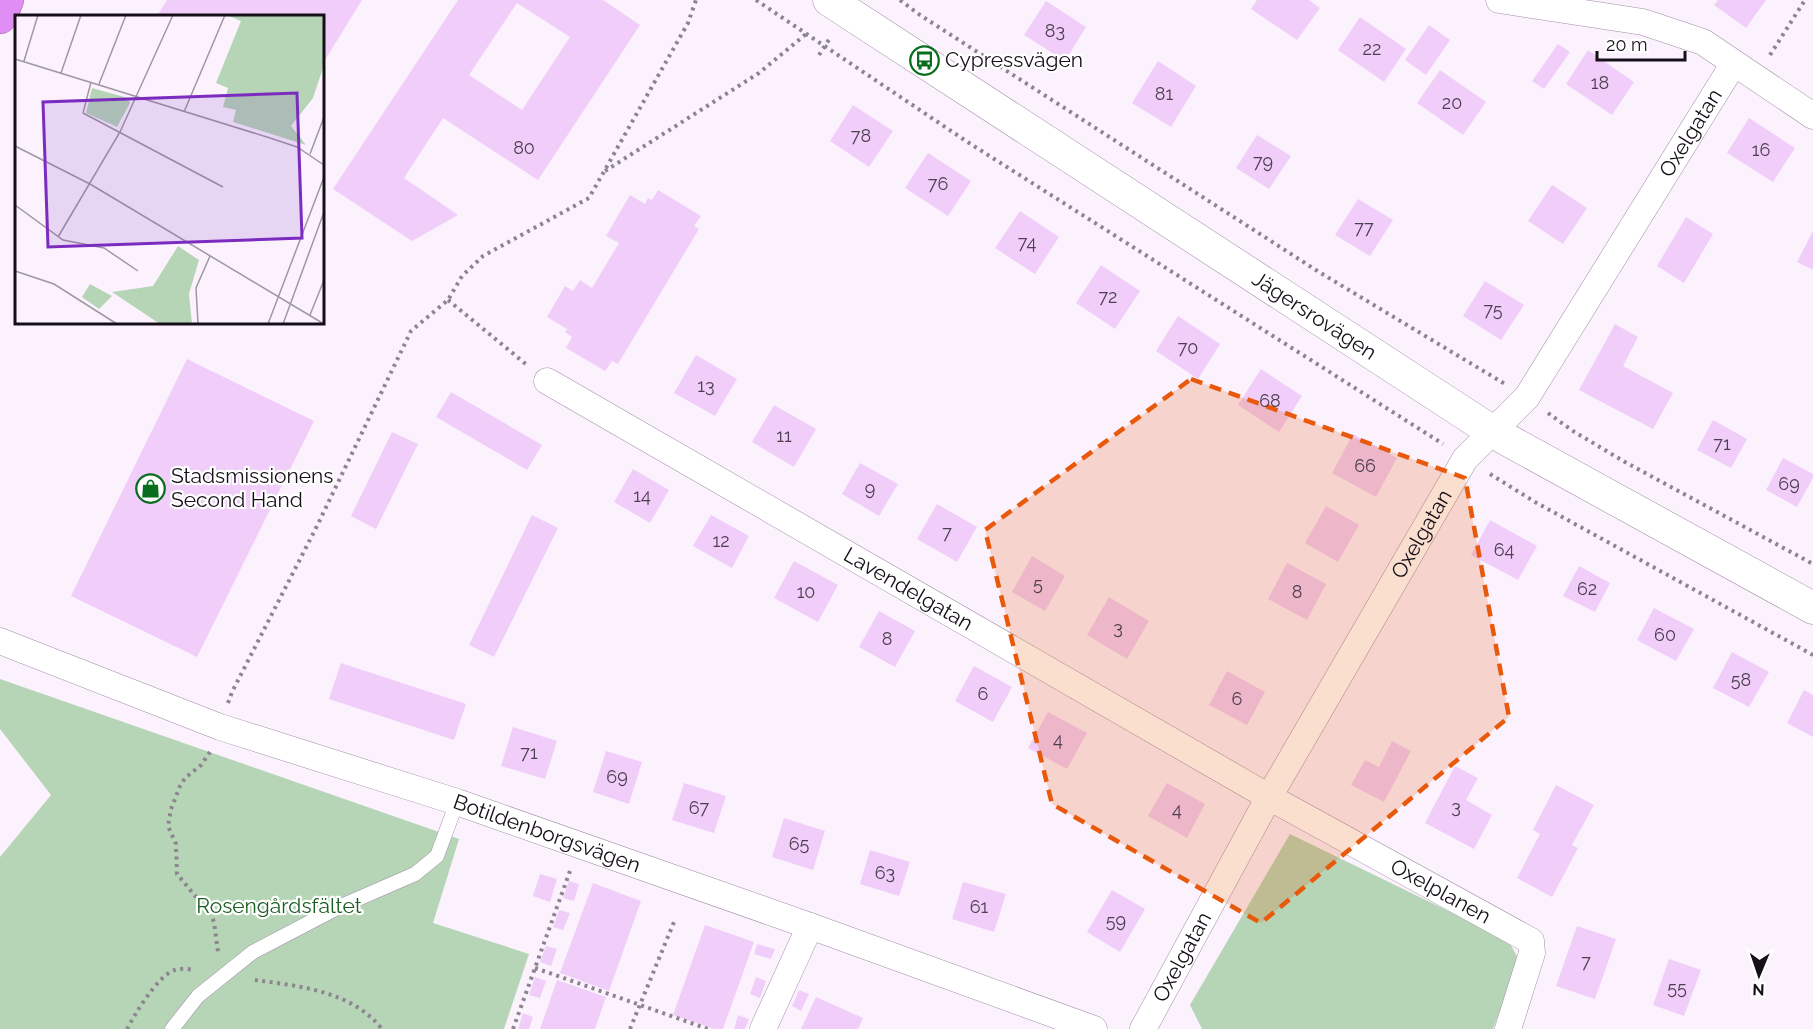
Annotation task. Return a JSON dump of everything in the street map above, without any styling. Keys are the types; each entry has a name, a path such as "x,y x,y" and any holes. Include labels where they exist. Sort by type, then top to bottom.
{"highway":[{"path":"0,17 7,0"}],"street":[{"path":"1499,0 1644,22 1703,42 1813,116"},
{"name":"Jägersrovägen","path":"832,15 1493,432 1813,608"},
{"name":"Oxelgatan","path":"1143,1029 1269,797 1465,459 1527,397 1745,69"},
{"name":"Lavendelgatan","path":"547,381 1269,797"},
{"name":"Botildenborgsvägen","path":"0,641 220,727 457,802 1094,1029"},
{"name":"Oxelplanen","path":"1269,797 1531,941 1532,953 1508,1029"},
{"path":"763,1029 810,926"}],"lane":[{"path":"172,1029 198,996 253,952 339,907 415,874 437,856 457,802"}],"path":[{"path":"225,976 215,943 214,922 211,915 177,874 176,844 168,826 171,809 180,786 184,778 207,758 232,692 316,528 411,332 448,300 462,276 483,256 589,198 688,23 696,0"},
{"path":"756,0 966,141 1465,459 1535,502 1813,655"},
{"path":"900,0 1319,272 1527,397 1573,431 1625,462 1813,564"},
{"path":"1745,69 1805,0"},
{"path":"819,54 824,47 832,15"},
{"path":"604,171 759,73 806,34"},
{"path":"448,300 547,381"},
{"path":"513,1029 570,871"},
{"path":"630,1029 674,921"},
{"path":"535,968 708,1029"},
{"path":"127,1029 148,996 165,977 174,970 190,969 330,993 359,1010 382,1029"}],"highlighted area":[{"path":"1191,379 1465,478 1509,717 1261,923 1052,804 985,530"}],"green space":[{"name":"Rosengårdsfältet","path":"0,679 459,839 433,923 529,954 504,1029 0,1029 0,857 51,795 0,729"},
{"path":"1290,834 1508,940 1519,960 1493,1029 1202,1029 1190,1005"}],"building":[{"path":"167,0 362,0 324,62 324,15 158,15"},
{"path":"458,0 603,0 640,25 538,180 443,118 404,178 458,215 412,241 333,189","holes":["517,3 570,37 522,110 469,75"]},
{"path":"1257,0 1309,0 1320,8 1297,40 1251,9"},
{"path":"1718,0 1766,0 1746,28 1714,5"},
{"path":"1046,1 1086,27 1065,61 1024,35"},
{"path":"1360,17 1406,49 1384,82 1338,50"},
{"path":"1429,25 1450,40 1426,75 1405,60"},
{"path":"1558,44 1570,52 1544,89 1532,81"},
{"path":"1588,50 1634,82 1612,115 1566,84"},
{"path":"1158,61 1196,86 1171,127 1132,103"},
{"path":"1440,70 1486,102 1463,135 1417,103"},
{"path":"853,105 893,131 869,167 830,141"},
{"path":"1749,118 1795,148 1773,182 1727,153"},
{"path":"1257,135 1291,156 1269,189 1236,168"},
{"path":"928,153 971,181 948,216 905,188"},
{"path":"1552,185 1587,208 1563,244 1528,221"},
{"path":"658,190 701,216 694,226 699,229 618,364 612,361 605,371 566,348 572,337 565,332 567,329 547,317 565,286 573,291 580,280 592,288 619,243 606,236 630,195 645,204 648,198 652,200"},
{"path":"1358,199 1393,220 1370,256 1335,235"},
{"path":"1020,211 1059,237 1035,274 995,248"},
{"path":"1686,217 1713,234 1684,283 1657,266"},
{"path":"1813,231 1813,270 1797,262"},
{"path":"1101,265 1140,291 1115,329 1076,303"},
{"path":"1485,281 1524,305 1501,340 1463,316"},
{"path":"1178,316 1220,344 1198,379 1156,351"},
{"path":"1615,324 1638,337 1623,366 1673,393 1653,429 1579,390"},
{"path":"696,355 737,379 715,416 674,393"},
{"path":"187,359 314,421 197,657 71,596"},
{"path":"1261,369 1302,396 1279,432 1238,405"},
{"path":"451,392 542,445 527,470 436,417"},
{"path":"774,405 816,429 794,467 752,442"},
{"path":"1713,420 1747,439 1731,468 1697,450"},
{"path":"392,432 418,444 376,529 351,516"},
{"path":"1353,434 1397,458 1376,497 1332,473"},
{"path":"1783,458 1813,474 1797,507 1766,490"},
{"path":"860,463 898,484 879,516 842,494"},
{"path":"633,469 669,490 650,523 614,502"},
{"path":"937,504 977,527 957,562 917,539"},
{"path":"1326,506 1359,525 1338,562 1305,543"},
{"path":"532,515 558,528 494,657 469,645"},
{"path":"711,515 749,536 732,568 693,546"},
{"path":"1490,520 1537,546 1518,580 1471,555"},
{"path":"1032,556 1065,576 1045,611 1012,592"},
{"path":"794,561 838,585 818,622 774,598"},
{"path":"1287,563 1326,584 1307,620 1268,599"},
{"path":"1579,566 1610,583 1595,612 1563,596"},
{"path":"1109,597 1149,621 1127,659 1087,635"},
{"path":"1654,608 1694,629 1676,661 1637,640"},
{"path":"879,611 915,631 895,667 859,647"},
{"path":"1732,652 1769,672 1749,707 1713,688"},
{"path":"341,663 466,704 454,740 329,699"},
{"path":"974,666 1012,687 993,722 955,701"},
{"path":"1227,671 1265,692 1247,725 1209,705"},
{"path":"1804,690 1813,695 1813,737 1787,723"},
{"path":"1048,712 1087,733 1067,769 1028,748"},
{"path":"513,727 557,741 545,779 501,766"},
{"path":"1392,741 1411,751 1384,802 1351,785 1365,760 1379,767"},
{"path":"606,751 642,762 629,804 593,792"},
{"path":"1455,766 1478,778 1466,800 1492,815 1474,849 1425,823"},
{"path":"684,783 726,796 714,833 672,820"},
{"path":"1167,783 1205,804 1187,838 1148,816"},
{"path":"1556,785 1594,805 1572,845 1578,848 1552,897 1517,878 1540,834 1533,830"},
{"path":"784,818 825,831 813,870 772,857"},
{"path":"870,850 910,862 899,896 860,884"},
{"path":"540,874 557,879 550,902 533,896"},
{"path":"569,881 579,884 574,901 563,898"},
{"path":"963,882 1006,894 994,932 952,919"},
{"path":"593,883 641,901 609,991 560,973"},
{"path":"1112,890 1145,909 1120,952 1087,932"},
{"path":"559,910 570,913 563,930 553,927"},
{"path":"705,925 754,942 723,1029 714,1029 673,1015"},
{"path":"1577,926 1616,939 1595,999 1556,986"},
{"path":"757,944 775,949 771,959 754,954"},
{"path":"546,946 557,949 551,966 540,962"},
{"path":"1669,959 1701,970 1684,1016 1653,1005"},
{"path":"535,977 546,981 540,998 529,995"},
{"path":"756,977 766,981 760,998 750,994"},
{"path":"557,980 606,997 595,1029 540,1029"},
{"path":"799,990 809,994 801,1011 792,1006"},
{"path":"816,997 863,1018 858,1029 801,1029"},
{"path":"523,1013 533,1017 529,1029 518,1029"},
{"path":"738,1015 749,1019 745,1029 734,1029"}],"place":[{"name":"Cypressvägen","path":"924,60"},
{"name":"Stadsmissionens Second Hand","path":"150,488"}]}
